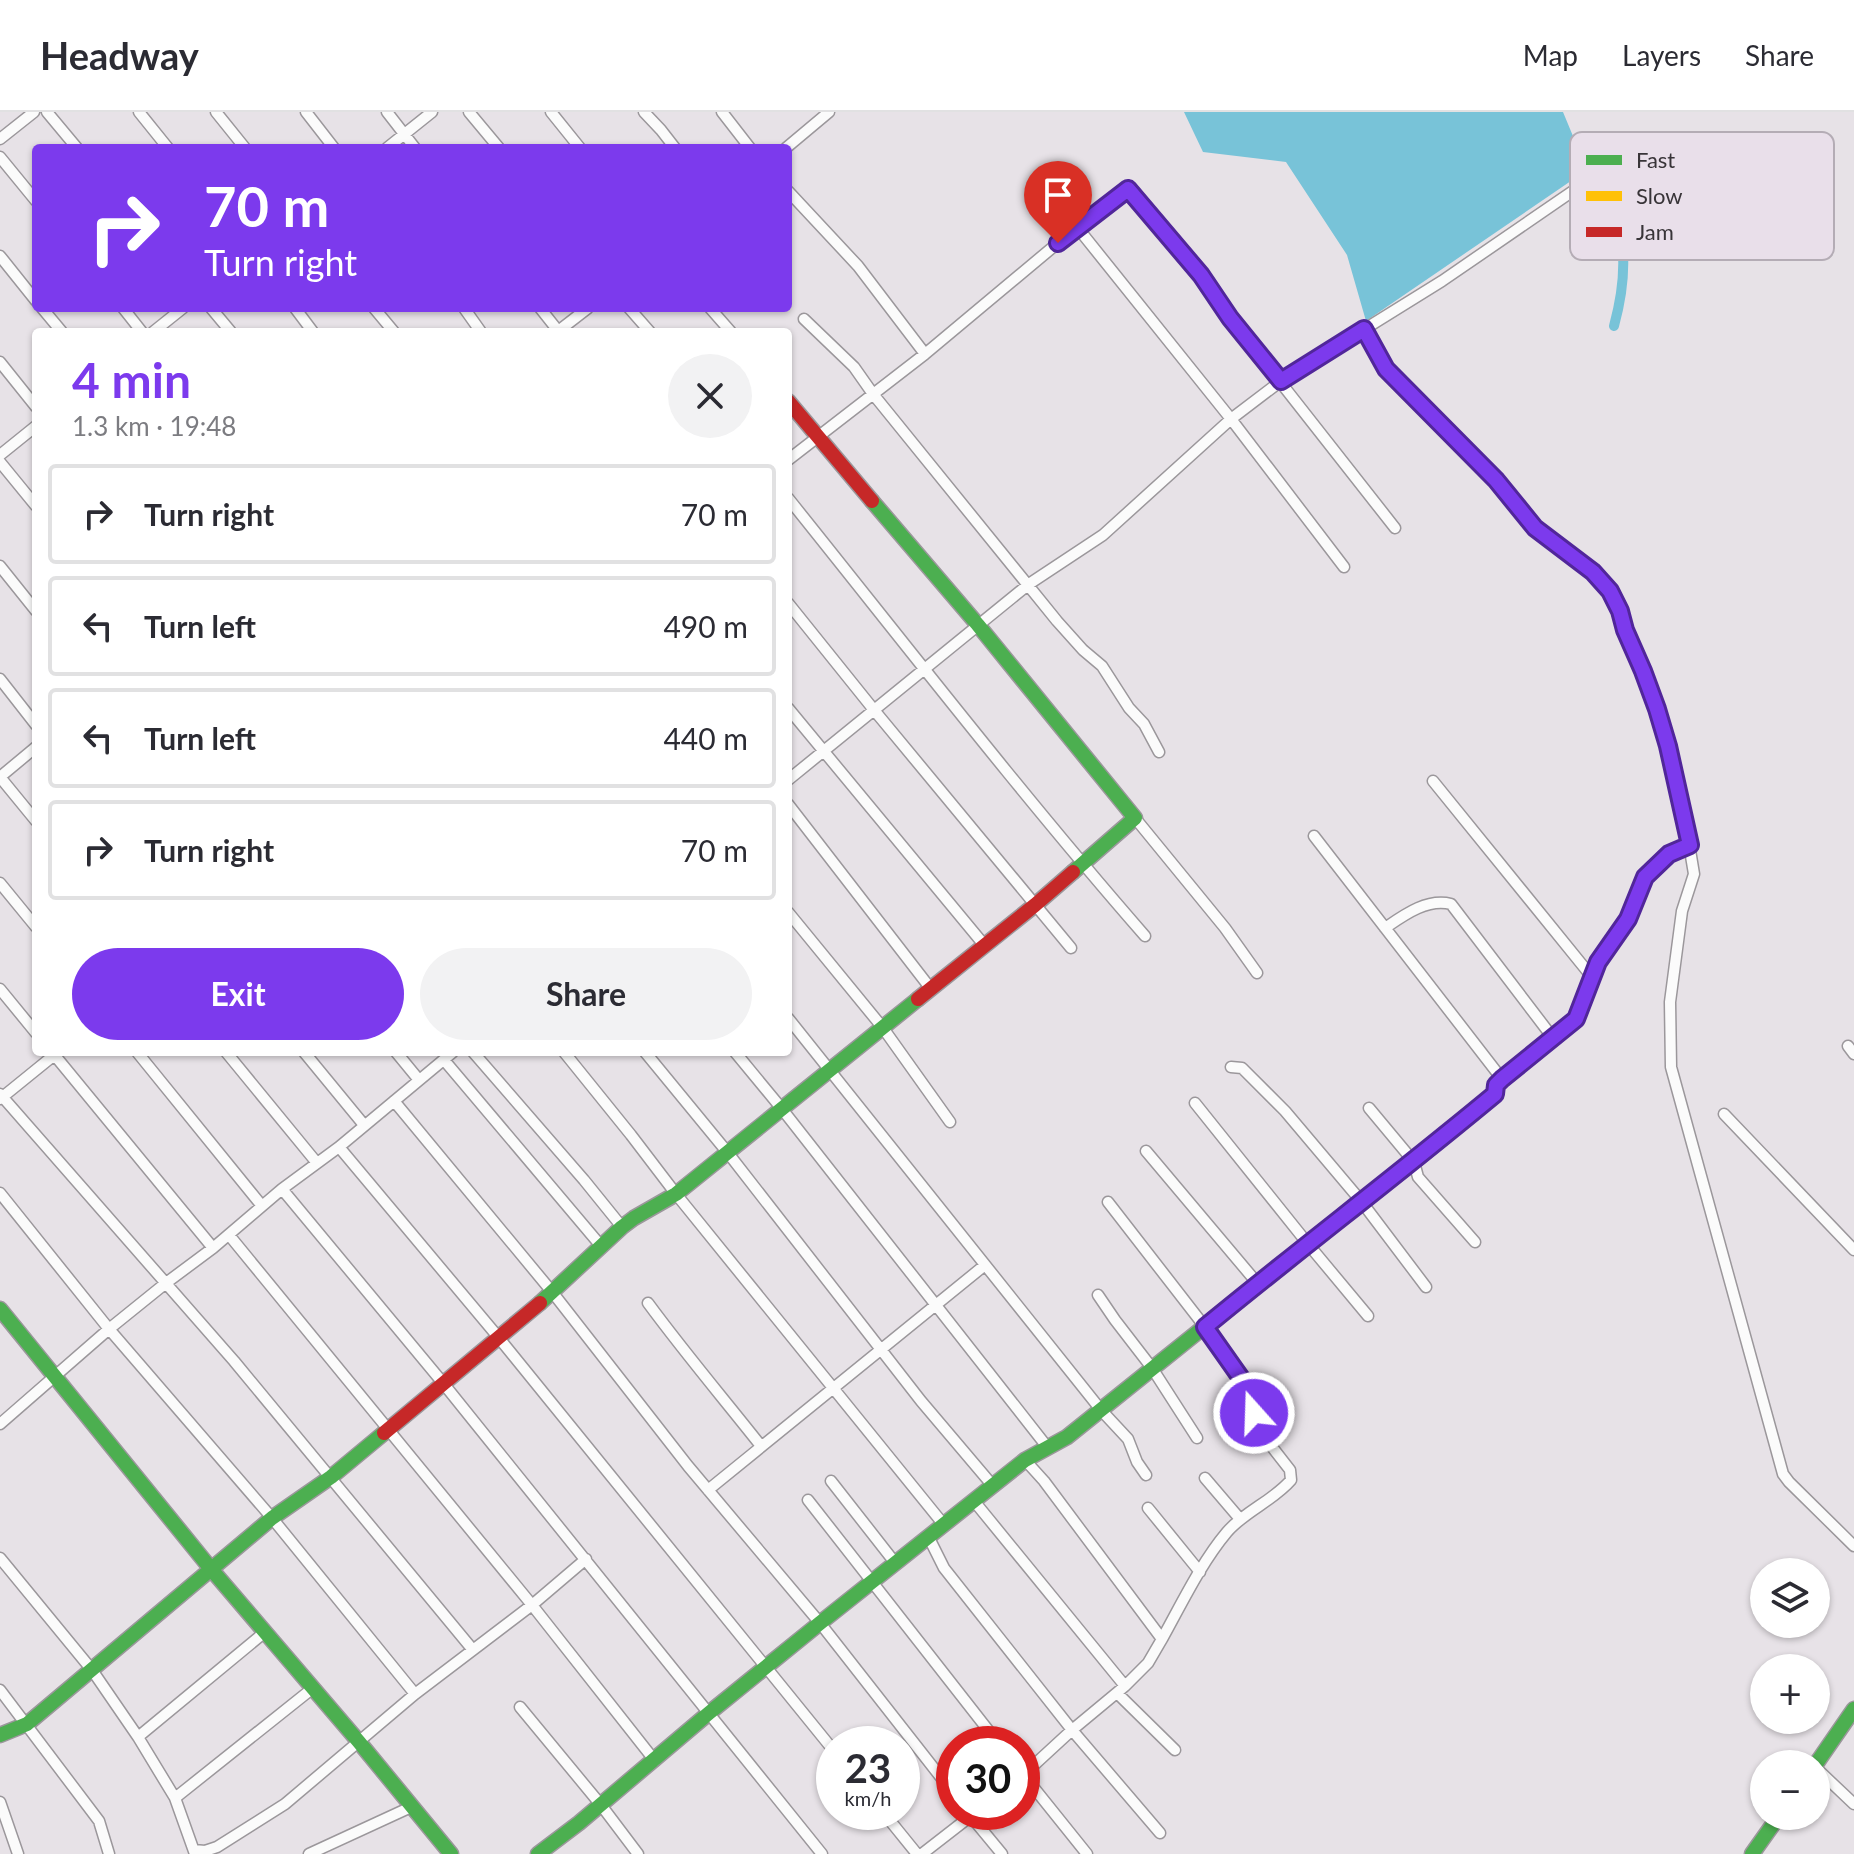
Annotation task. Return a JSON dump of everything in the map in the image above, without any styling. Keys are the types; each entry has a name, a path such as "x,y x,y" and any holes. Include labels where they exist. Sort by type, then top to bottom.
{"main road":[{"path":"0,1735 27,1724 272,1518 331,1477 389,1430 553,1293 622,1227 676,1194 728,1153 1035,905 1135,818 978,625 792,406"},
{"path":"538,1854 1025,1460 1067,1437 1414,1162 1495,1094 1496,1085 1502,1079 1576,1019 1605,950 1628,919 1645,877 1669,854 1690,845"},
{"path":"0,1309 211,1569 451,1854"},
{"path":"1827,1750 1854,1709"},
{"path":"1752,1854 1769,1830"}],"street":[{"path":"0,139 34,112"},
{"path":"47,112 74,144"},
{"path":"139,112 165,144"},
{"path":"216,112 242,144"},
{"path":"306,112 331,144"},
{"path":"387,112 412,144"},
{"path":"392,144 432,112"},
{"path":"469,112 496,144"},
{"path":"551,112 577,144"},
{"path":"644,112 672,144"},
{"path":"722,112 747,144"},
{"path":"790,144 815,116 829,112"},
{"path":"0,157 32,196"},
{"path":"792,457 925,354 1077,227 1128,189 1201,275 1230,318 1395,528"},
{"path":"792,777 1029,584 1103,535 1231,419 1281,381 1442,281 1570,193"},
{"path":"792,195 858,266 925,354"},
{"path":"1077,227 1231,419 1344,567"},
{"path":"0,256 32,296"},
{"path":"45,312 59,328"},
{"path":"126,312 139,328"},
{"path":"158,328 178,312"},
{"path":"214,312 228,328"},
{"path":"377,312 391,328"},
{"path":"563,328 583,312"},
{"path":"632,312 646,328"},
{"path":"714,312 728,328"},
{"path":"804,319 854,367 1057,621 1102,666 1129,708 1144,724 1159,752"},
{"path":"1364,329 1386,369 1496,480 1535,528 1593,572 1610,591 1620,611 1672,760 1694,874 1682,911 1670,1002 1671,1067 1783,1474 1854,1546"},
{"path":"0,362 32,402"},
{"path":"0,455 32,429"},
{"path":"0,462 32,501"},
{"path":"792,503 1083,865 1145,936"},
{"path":"0,566 32,606"},
{"path":"792,608 1071,948"},
{"path":"0,679 32,720"},
{"path":"792,713 985,946"},
{"path":"32,750 0,777 32,816"},
{"path":"1433,781 1592,977"},
{"path":"792,809 931,989"},
{"path":"1135,818 1225,928 1257,973"},
{"path":"1314,836 1502,1079"},
{"path":"0,883 32,922"},
{"path":"1385,928 1429,904 1439,901 1451,904 1553,1038"},
{"path":"792,917 883,1028 950,1122"},
{"path":"0,989 32,1028"},
{"path":"792,1023 1101,1410 1128,1439 1146,1475"},
{"path":"51,1056 1,1096 234,1361 473,1650"},
{"path":"57,1056 213,1248"},
{"path":"140,1056 262,1206"},
{"path":"229,1056 317,1163"},
{"path":"307,1056 364,1125"},
{"path":"399,1056 419,1080"},
{"path":"0,1424 109,1329 448,1056"},
{"path":"476,1056 622,1227"},
{"path":"567,1056 944,1525"},
{"path":"648,1056 921,1401 993,1486"},
{"path":"738,1056 1048,1448"},
{"path":"444,1060 601,1246"},
{"path":"1231,1067 1242,1068 1285,1111 1361,1201 1426,1287"},
{"path":"394,1101 553,1293 708,1490 820,1623 936,1771"},
{"path":"1195,1103 1368,1316"},
{"path":"1369,1108 1414,1162 1418,1177 1475,1242"},
{"path":"1724,1114 1854,1250"},
{"path":"339,1147 499,1338 816,1729"},
{"path":"1146,1151 1258,1284"},
{"path":"282,1189 586,1559 822,1854"},
{"path":"0,1193 109,1329 272,1518 415,1694"},
{"path":"1040,1759 1148,1663 1200,1572 1228,1531 1291,1480 1290,1470 1258,1429 1254,1413 1255,1398 1205,1327 1108,1202"},
{"path":"229,1235 532,1605 655,1761"},
{"path":"708,1490 985,1265"},
{"path":"1098,1295 1152,1368 1197,1438"},
{"path":"648,1303 686,1355 761,1446"},
{"path":"1025,1460 1162,1639"},
{"path":"1205,1478 1240,1519"},
{"path":"831,1481 896,1564"},
{"path":"808,1500 985,1726"},
{"path":"974,1501 1121,1689 1175,1750"},
{"path":"1148,1508 1200,1572"},
{"path":"929,1538 944,1568 1072,1730 1160,1833"},
{"path":"0,1558 92,1670 138,1737 175,1798 194,1852 217,1847 275,1811 415,1694 532,1605 586,1559"},
{"path":"138,1737 265,1632"},
{"path":"175,1798 313,1688"},
{"path":"0,1690 99,1821 109,1854"},
{"path":"520,1707 638,1854"},
{"path":"1830,1780 1854,1804"},
{"path":"1040,1797 1087,1854"},
{"path":"0,1802 18,1854"},
{"path":"309,1854 411,1807"},
{"path":"899,1830 920,1854 950,1830"},
{"path":"984,1830 1002,1854"}],"water":[{"path":"1184,112 1563,112 1571,132 1570,182 1366,321 1347,255 1286,162 1203,152"}],"waterway":[{"path":"1614,326 1623,260"}],"traffic: fast":[{"path":"872,501 978,625 1135,818 1073,872"},
{"path":"540,1303 622,1227 676,1194 918,999"},
{"path":"538,1854 1025,1460 1067,1437 1409,1166"},
{"path":"0,1309 211,1569 451,1854"},
{"path":"0,1735 27,1724 272,1518 331,1477 384,1433"},
{"path":"1826,1750 1854,1709"},
{"path":"1752,1854 1769,1830"}],"traffic: slow":[{"path":"1409,1166 1495,1094 1496,1085 1502,1079 1576,1019 1598,962 1628,919 1645,877 1669,854 1690,845"}],"traffic: jam":[{"path":"792,406 872,501"},
{"path":"918,999 1073,872"},
{"path":"384,1433 540,1303"}],"route":[{"path":"1058,243 1128,189 1201,275 1230,318 1281,381 1364,329 1386,369 1496,480 1535,528 1593,572 1610,591 1657,709 1690,845 1669,854 1645,877 1628,919 1598,962 1576,1019 1502,1079 1496,1085 1495,1094 1414,1162 1205,1327 1255,1398 1254,1413"}]}
